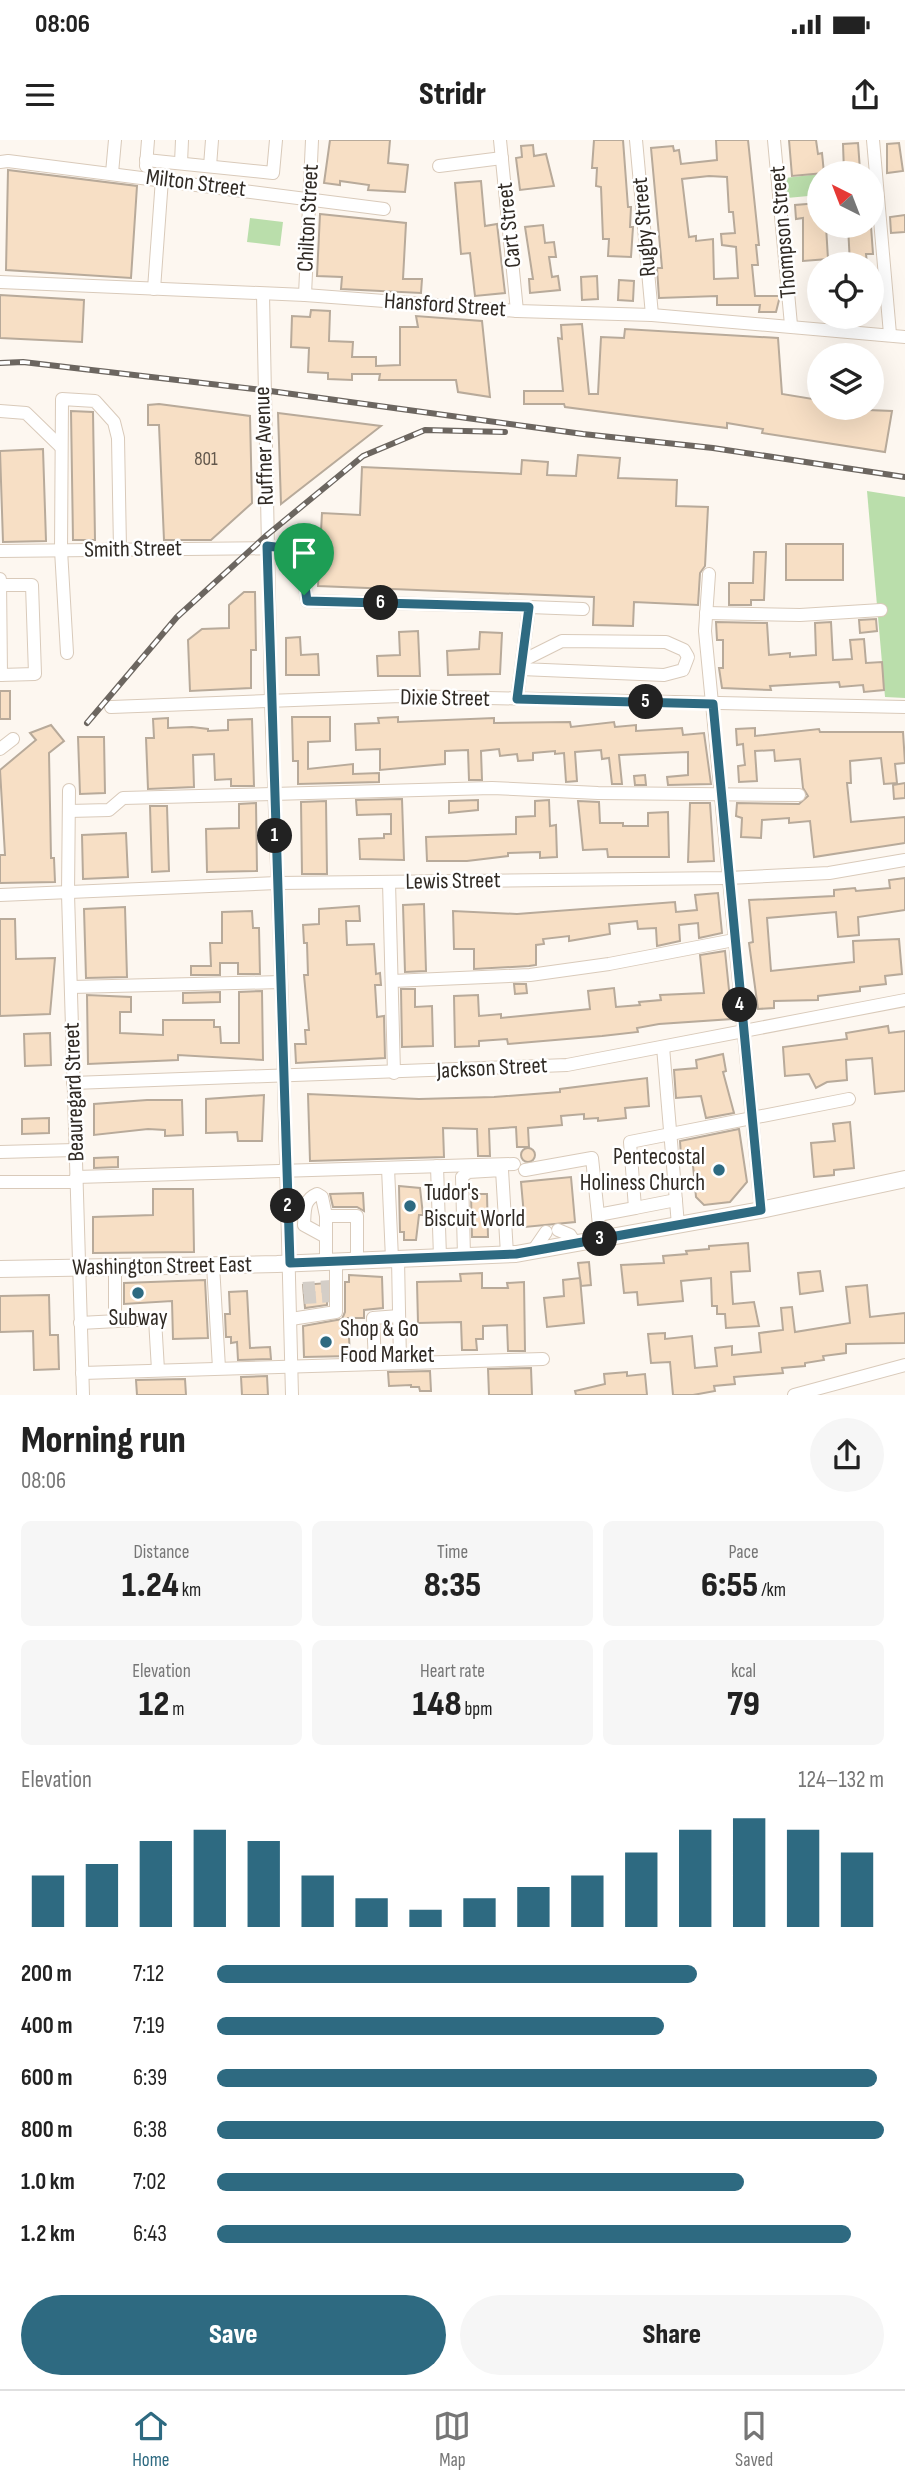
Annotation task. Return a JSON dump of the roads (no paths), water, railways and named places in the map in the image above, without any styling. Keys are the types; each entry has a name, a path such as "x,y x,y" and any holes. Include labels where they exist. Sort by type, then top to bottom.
{"main road":[{"name":"Washington Street East","path":"0,1269 331,1262 507,1254 761,1210 905,1179"}],"street":[{"path":"112,173 115,140"},
{"path":"145,176 148,140"},
{"path":"181,163 183,140"},
{"path":"210,166 212,140"},
{"path":"146,160 273,173 276,140"},
{"name":"Chilton Street","path":"305,295 312,140"},
{"name":"Cart Street","path":"500,140 517,310"},
{"name":"Rugby Street","path":"636,140 652,315"},
{"name":"Thompson Street","path":"774,140 791,325"},
{"path":"873,140 890,334"},
{"path":"439,166 502,158"},
{"name":"Milton Street","path":"4,162 162,178 384,209"},
{"path":"154,289 162,178"},
{"name":"Hansford Street","path":"0,282 305,295 517,310 652,315 905,337"},
{"name":"Ruffner Avenue","path":"263,294 267,546 282,1077 290,1263 297,1294 290,1319 292,1395"},
{"path":"67,653 61,550 62,399 95,401 114,422 118,438 120,549"},
{"path":"0,411 26,413 61,447"},
{"name":"Smith Street","path":"0,551 267,546 300,550 307,601 529,607"},
{"path":"709,574 706,613 713,704 761,1210"},
{"path":"0,579 0,675 35,674 32,585 1,585"},
{"path":"517,699 529,607 583,609"},
{"path":"706,613 800,615 881,610"},
{"path":"562,641 666,642 684,650 688,657 683,670 664,675 521,665 562,641"},
{"name":"Dixie Street","path":"111,707 401,696 905,707"},
{"path":"0,749 13,739"},
{"path":"69,811 109,810 123,798 492,788 598,793 799,795"},
{"name":"Beauregard Street","path":"69,790 68,894 83,1395"},
{"name":"Lewis Street","path":"0,895 277,883 728,877 829,873 905,860"},
{"path":"389,882 394,1073"},
{"path":"392,981 530,975 608,964 734,940"},
{"path":"71,987 281,982"},
{"name":"Jackson Street","path":"73,1083 568,1065 905,1000"},
{"path":"663,1047 678,1225"},
{"path":"635,1208 630,1142 849,1099"},
{"path":"0,1152 75,1150"},
{"path":"0,1182 437,1166 519,1167 592,1158 600,1239"},
{"path":"437,1166 440,1257"},
{"path":"388,1168 400,1363"},
{"path":"464,1256 462,1177 468,1172 502,1170 507,1254"},
{"path":"290,1319 337,1312 326,1237 326,1216 322,1196 317,1194 305,1204 304,1225 326,1237"},
{"path":"598,1215 676,1200"},
{"path":"326,1216 357,1216 357,1260"},
{"path":"533,1251 552,1231 570,1235 575,1243"},
{"path":"213,1265 219,1368"},
{"path":"114,1268 115,1321"},
{"path":"375,1363 373,1318 399,1316"},
{"path":"80,1323 155,1319 158,1370"},
{"path":"82,1373 543,1359"},
{"path":"794,1395 905,1365"}],"tunnel":[{"path":"303,1288 331,1286"},
{"path":"304,1298 332,1296"}],"railway":[{"path":"0,363 23,362 263,390 583,434 713,448 905,477"},
{"path":"87,723 177,617 267,535 363,456 425,430 505,432"}],"place":[{"name":"Pentecostal Holiness Church","path":"719,1170"},
{"name":"Tudor's Biscuit World","path":"410,1206"},
{"name":"Subway","path":"138,1293"},
{"name":"Shop & Go Food Market","path":"326,1342"}]}
